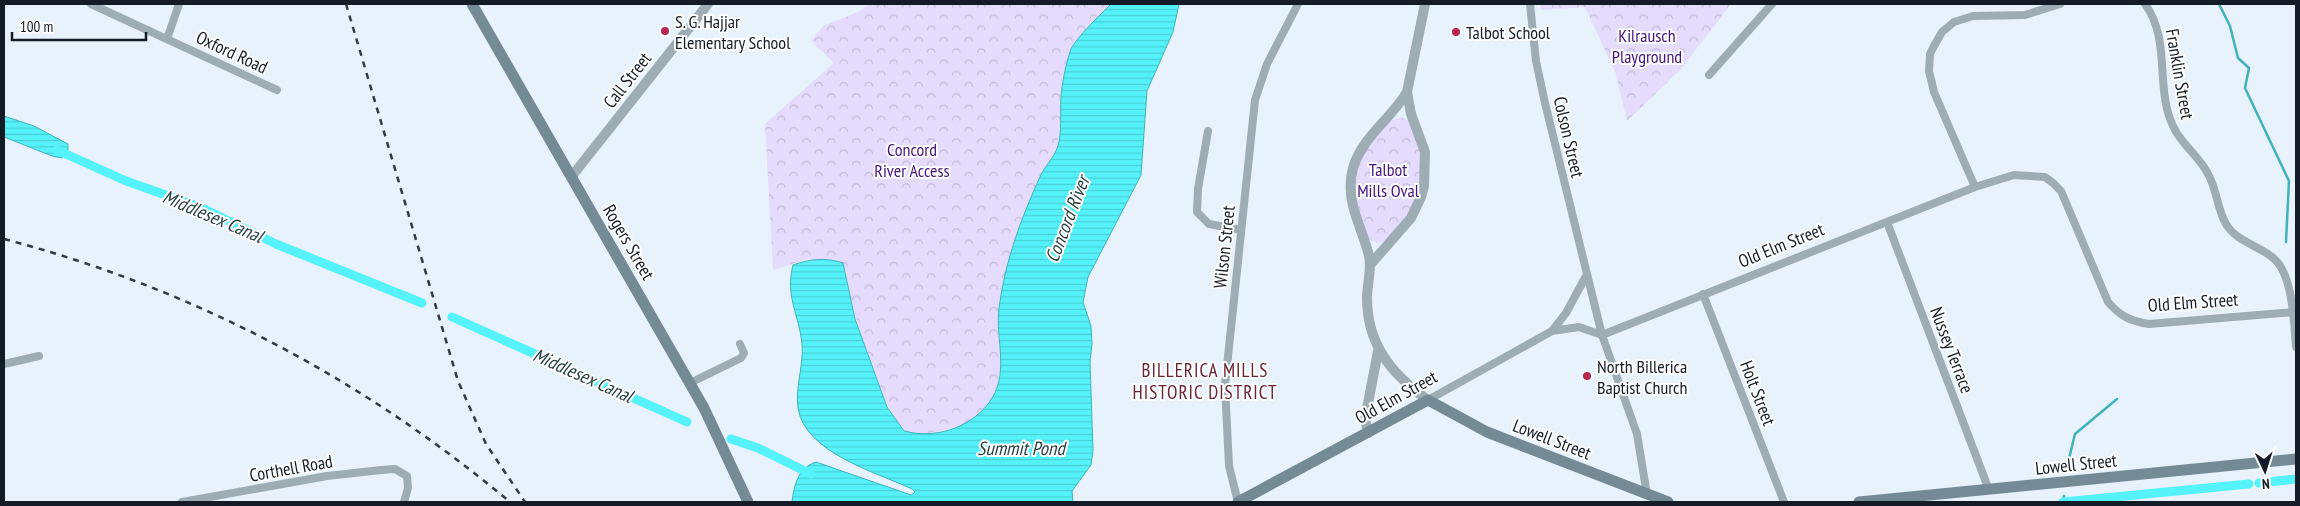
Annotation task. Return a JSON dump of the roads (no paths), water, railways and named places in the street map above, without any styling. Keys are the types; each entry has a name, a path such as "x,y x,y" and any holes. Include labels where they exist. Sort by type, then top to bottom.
{"main road":[{"name":"Rogers Street","path":"472,4 690,383 725,449 748,502"},
{"name":"Lowell Street","path":"1428,400 1482,430 1668,502"},
{"name":"Old Elm Street","path":"1238,502 1428,400"},
{"name":"Lowell Street","path":"1859,502 2296,459"}],"street":[{"name":"Oxford Road","path":"91,4 277,90"},
{"path":"167,38 179,4"},
{"name":"Call Street","path":"572,176 708,4"},
{"name":"Wilson Street","path":"1238,502 1230,466 1225,393 1255,100 1267,64 1298,4"},
{"path":"1370,265 1411,218 1424,186 1425,152 1411,114 1407,92 1425,4"},
{"name":"Colson Street","path":"1530,4 1536,61 1586,276 1602,335 1637,434 1647,495"},
{"path":"1709,75 1772,4"},
{"path":"1975,187 1934,92 1929,71 1930,54 1942,32 1954,22 1973,16 2025,15 2060,4"},
{"name":"Franklin Street","path":"2145,4 2157,25 2167,106 2174,130 2209,175 2226,224 2236,236 2273,257 2280,264 2286,277 2293,312 2296,347"},
{"path":"1407,92 1397,107 1370,137 1352,170 1350,184 1351,204 1370,265 1368,309 1371,331 1378,351 1399,378 1428,400"},
{"path":"1208,131 1198,189 1197,212 1209,224 1241,230"},
{"name":"Old Elm Street","path":"1428,400 1552,330 1579,327 1602,335 1975,187 2014,175 2045,176 2061,191 2108,302 2119,315 2134,322 2149,324 2293,312"},
{"name":"Nussey Terrace","path":"1887,222 1989,490"},
{"path":"1552,330 1566,313 1586,276"},
{"name":"Holt Street","path":"1703,294 1784,502"},
{"path":"690,383 741,358 744,353 740,344"},
{"path":"1368,433 1366,419 1378,351"},
{"path":"4,364 39,356"},
{"name":"Corthell Road","path":"182,502 327,476 387,469 405,473 408,488 404,502"}],"water":[{"path":"1111,4 1179,4 1173,32 1147,91 1141,175 1088,277 1083,302 1091,326 1090,362 1093,451 1091,465 1072,491 1073,502 792,502 794,489 801,473 805,468 816,462 911,495 915,492 844,459 828,449 803,424 797,400 802,344 792,296 791,276 793,265 805,261 818,260 843,263 855,319 887,407 904,431 927,434 938,433 961,426 980,413 995,393 999,381 1001,357 998,320 1009,258 1032,195 1058,146 1064,73 1069,55 1078,39"},
{"path":"4,116 34,126 68,144 68,149 62,158 52,156 4,137"}],"waterway":[{"path":"2219,4 2230,26 2238,58 2249,68 2245,88 2289,181 2286,242"},
{"name":"Middlesex Canal","path":"57,150 126,181 200,207 276,244 422,303"},
{"name":"Middlesex Canal","path":"452,317 687,422"},
{"path":"2066,471 2075,434 2117,399"},
{"name":"Middlesex Canal","path":"731,439 758,448 811,474"},
{"name":"Middlesex Canal","path":"2259,483 2296,479"},
{"name":"Middlesex Canal","path":"2063,502 2249,484"},
{"name":"Middlesex Canal","path":"2063,502 2064,496"}],"railway":[{"path":"346,4 458,381 486,444 525,502"},
{"path":"4,239 73,259 141,283 207,311 272,342 334,377 395,415 510,502"}],"place":[{"name":"S. G. Hajjar Elementary School","path":"665,31"},
{"name":"Talbot School","path":"1456,32"},
{"name":"North Billerica Baptist Church","path":"1587,376"}],"district":[{"name":"BILLERICA MILLS HISTORIC DISTRICT","path":"1205,381"}],"park label":[{"name":"Kilrausch Playground","path":"1647,45"},
{"name":"Concord River Access","path":"912,159"},
{"name":"Talbot Mills Oval","path":"1388,179"}],"water label":[{"name":"Concord River","path":"1067,219"},
{"name":"Summit Pond","path":"1021,448"}]}
